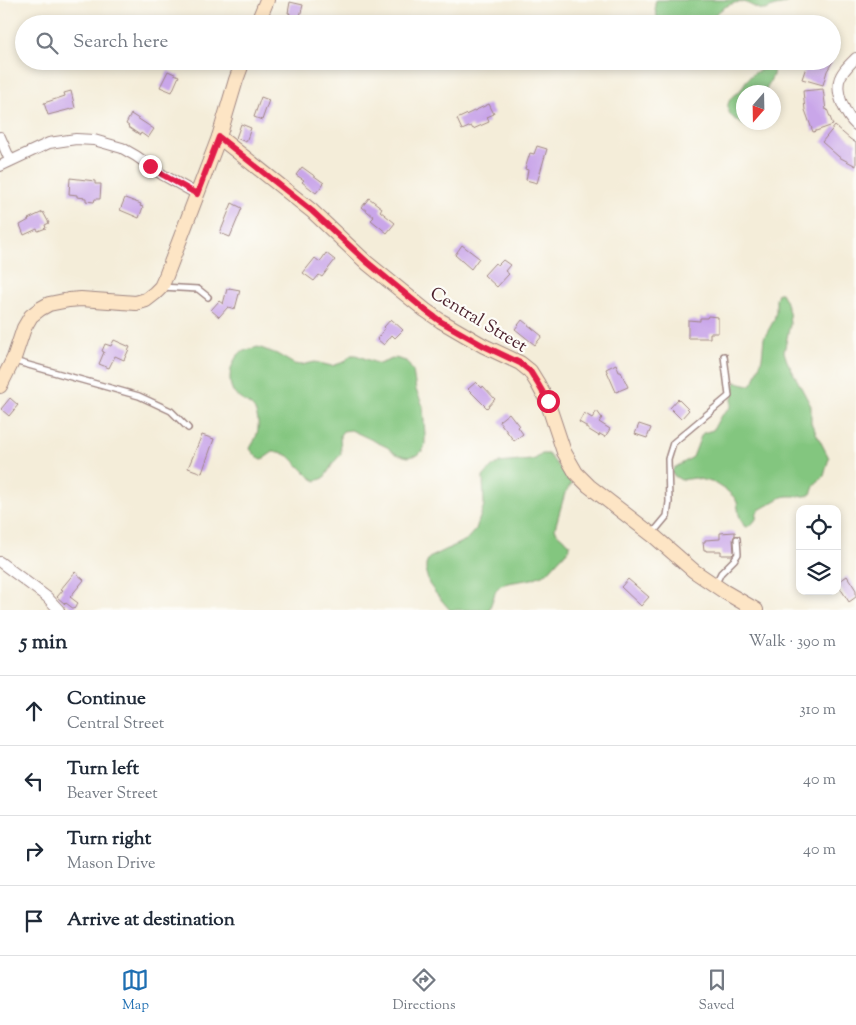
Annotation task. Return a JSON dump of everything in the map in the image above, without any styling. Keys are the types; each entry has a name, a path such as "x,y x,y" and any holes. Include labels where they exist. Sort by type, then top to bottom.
{"street":[{"path":"261,15 267,0"},
{"path":"856,58 848,65 839,79 844,109 856,125"},
{"path":"0,386 13,360 24,328 31,316 49,304 81,299 136,303 146,300 161,287 219,137 240,70"},
{"path":"0,137 10,160"},
{"name":"Central Street","path":"219,137 305,205 367,262 425,310 440,321 484,346 520,363 530,371 548,401 564,452 576,472 595,491 652,534 694,571 714,586 756,610"},
{"path":"0,166 50,143 76,139 94,140 122,148 163,175 197,194"},
{"path":"0,562 47,597 59,610"}],"lane":[{"path":"161,287 198,289 208,298"},
{"path":"652,534 667,516 669,502 668,459 673,443 729,396 724,356"},
{"path":"13,360 140,396 171,411 188,428"},
{"path":"714,586 721,573 738,554 737,539"}],"green space":[{"path":"656,0 789,0 767,10 758,9 744,2 730,4 715,15 657,15"},
{"path":"760,70 774,70 768,85 744,85"},
{"path":"736,94 736,120 728,108 728,103"},
{"path":"778,293 781,293 789,312 790,324 784,352 811,406 811,423 829,458 824,476 815,484 811,494 782,497 759,510 756,519 747,527 744,526 739,515 737,502 726,490 715,483 695,478 681,480 673,475 672,472 674,468 693,457 703,433 713,430 720,417 729,409 736,382 751,385 754,381 762,358 764,338 774,320"},
{"path":"258,347 277,354 294,364 301,365 315,362 332,366 344,362 351,355 356,355 379,364 395,358 406,361 413,371 416,390 423,406 425,444 423,450 418,455 408,457 396,454 387,447 351,430 343,431 340,435 341,454 324,478 316,481 289,456 280,452 273,452 263,459 258,458 250,449 258,429 256,413 252,407 234,393 230,379 231,369 237,356 244,351"},
{"path":"542,454 548,454 572,483 565,493 555,528 557,533 570,544 569,549 547,573 532,579 501,585 496,590 489,610 450,610 429,584 426,565 429,558 466,540 476,529 484,505 483,477 491,468 498,463 535,459"}],"building":[{"path":"290,2 303,5 300,15 289,15 290,13 288,13"},
{"path":"805,70 828,70 823,85 802,79"},
{"path":"168,71 179,76 172,92 160,87"},
{"path":"823,89 826,110 833,125 813,132 805,110 803,91"},
{"path":"71,91 75,108 48,115 44,103 65,96 64,93"},
{"path":"261,97 269,100 262,120 254,117"},
{"path":"489,104 494,114 487,117 489,122 473,129 471,126 462,130 457,119"},
{"path":"131,114 154,129 148,138 128,127 126,124"},
{"path":"241,124 251,128 246,142 236,138"},
{"path":"835,126 856,143 856,166 839,157 822,142"},
{"path":"537,146 547,149 537,183 526,180 528,170 525,169 530,153 534,154"},
{"path":"302,167 324,183 316,193 302,182 304,180 296,175"},
{"path":"70,178 95,181 95,184 101,184 100,199 95,199 94,202 86,201 86,198 69,194"},
{"path":"125,198 141,204 140,206 143,207 139,218 120,210"},
{"path":"369,198 382,208 380,211 395,223 387,233 371,220 374,217 362,207"},
{"path":"232,203 242,208 230,237 220,233"},
{"path":"43,212 49,223 45,225 46,228 38,231 37,229 24,235 20,225"},
{"path":"462,245 479,258 471,269 455,255"},
{"path":"326,253 335,260 322,277 319,275 314,281 303,273 315,258 320,262"},
{"path":"503,260 510,265 505,271 509,274 497,287 484,275 495,263 498,265"},
{"path":"227,289 240,290 235,309 228,307 219,317 211,310 219,301 223,304"},
{"path":"708,316 718,317 718,333 710,333 710,338 688,338 688,320 700,321 700,318 707,318"},
{"path":"391,319 403,330 395,338 392,335 384,345 377,339"},
{"path":"522,320 542,336 535,345 515,329"},
{"path":"114,340 130,347 124,360 115,356 109,368 99,364 105,344 111,346"},
{"path":"616,364 628,387 616,392 606,369"},
{"path":"476,382 482,388 483,386 495,399 487,408 468,389"},
{"path":"10,398 18,405 9,416 1,409"},
{"path":"678,399 689,410 681,419 670,408"},
{"path":"597,411 602,418 599,422 610,429 605,437 600,434 599,436 579,422 584,413 592,418"},
{"path":"509,413 523,434 514,441 499,421"},
{"path":"639,424 651,428 647,438 635,434"},
{"path":"202,435 214,439 202,473 188,468"},
{"path":"735,532 733,539 734,553 732,555 721,555 721,551 704,550 703,542 705,540 720,539 720,533"},
{"path":"75,572 84,580 70,597 78,603 74,609 57,597"},
{"path":"847,576 856,590 856,597 849,602 841,589 841,580"},
{"path":"628,579 649,597 641,606 621,587"}],"route":[{"path":"150,166 197,194 219,137 312,211 389,282 425,310 440,321 484,346 520,363 530,371 548,401"}]}
